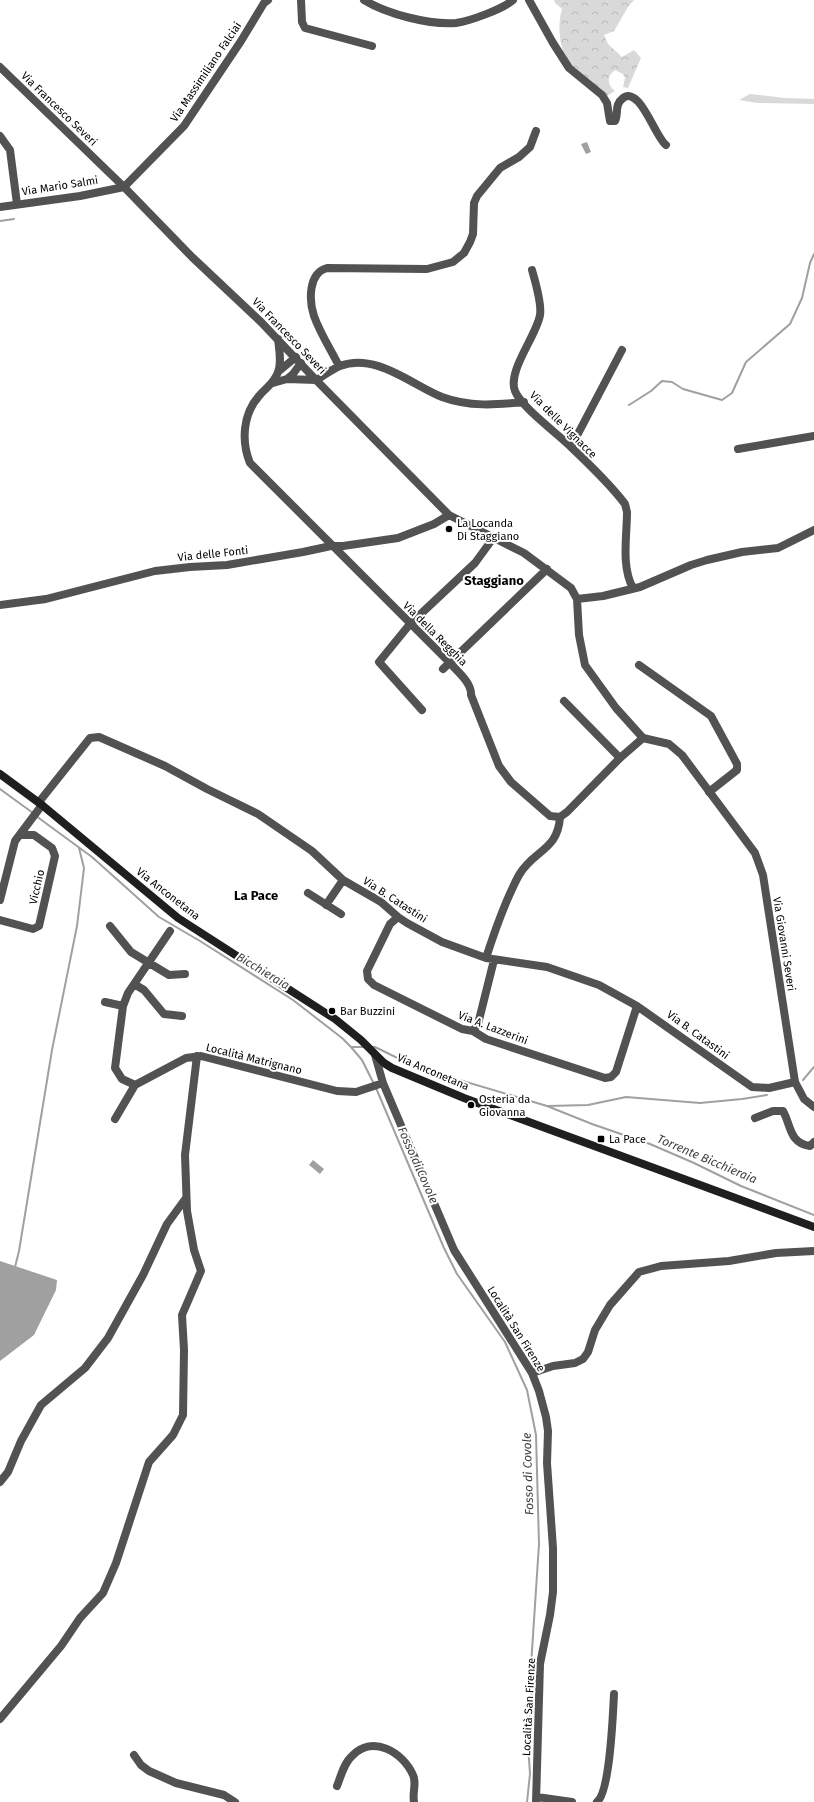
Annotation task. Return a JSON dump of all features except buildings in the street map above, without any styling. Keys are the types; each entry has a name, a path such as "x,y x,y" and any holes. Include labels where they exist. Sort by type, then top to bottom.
{"main road":[{"name":"Via Anconetana","path":"0,774 178,918 335,1019 361,1040 384,1063 401,1072 464,1098 814,1227"}],"street":[{"name":"Via Massimiliano Falciai","path":"124,187 184,126 242,41 264,3 268,0"},
{"path":"300,0 302,22 305,28 372,46"},
{"path":"364,0 390,13 450,23 458,23 496,10 507,5 513,0"},
{"path":"529,0 570,68 602,95 607,103 610,121 615,121 617,104 621,99 627,96 633,97 644,106 660,139 666,145"},
{"name":"Via Francesco Severi","path":"0,67 124,187 192,257 278,339 316,380 449,515 470,527 494,537 524,553 571,588 577,599"},
{"path":"339,366 314,316 312,284 315,275 320,270 327,268 427,269 453,262 464,253 470,242 474,203 477,196 500,168 519,157 530,147 536,131"},
{"path":"0,136 10,150 17,204"},
{"name":"Via Mario Salmi","path":"0,207 80,196 124,187"},
{"name":"Via delle Vignacce","path":"532,270 541,312 539,322 516,371 514,381 515,391 524,402 571,447 625,504 627,512 627,568 629,582 633,588"},
{"name":"Via della Regghia","path":"278,339 280,356 279,371 273,383 258,396 247,416 244,432 245,450 250,463 331,546 450,663 471,691 471,695 498,766 511,782 543,811 550,816 560,817"},
{"path":"571,447 622,350"},
{"path":"287,379 293,374 299,360"},
{"name":"Via della Regghia","path":"279,371 299,360"},
{"path":"316,380 339,366 357,363 379,366 442,397 457,402 490,405 524,402"},
{"name":"Via della Regghia","path":"273,383 287,379 316,380"},
{"path":"738,449 814,436"},
{"name":"Via delle Fonti","path":"0,605 46,599 155,571 227,565 331,546 343,546 398,538 434,524 449,515"},
{"path":"473,1031 478,1024 496,926 520,874 529,862 546,849 555,837 560,826 560,817 567,812 620,758 643,738 616,708 585,665 580,635 577,599 604,596 633,588 707,560 742,552 778,548 814,530"},
{"path":"422,710 379,662 410,624 475,562 494,537"},
{"path":"443,669 547,569"},
{"path":"639,665 711,716 737,764 737,770 710,792"},
{"path":"564,701 620,758"},
{"name":"Via B. Catastini","path":"40,805 90,738 99,737 165,766 258,814 312,851 343,880 381,902 398,917 442,942 490,959 547,967 599,985 636,1006 752,1087 769,1088 795,1082"},
{"name":"Via Giovanni Severi","path":"643,738 670,744 682,755 755,853 763,875 795,1082 804,1098 814,1107"},
{"path":"0,900 15,841 40,805"},
{"name":"Vicchio","path":"0,920 33,929 39,926 55,856 54,852 34,835 20,835"},
{"path":"326,905 343,880"},
{"path":"308,893 341,914"},
{"name":"Via A. Lazzerini","path":"398,917 390,924 367,971 368,979 374,985 462,1029 473,1031 486,1039 586,1073 608,1078 613,1076 616,1072 636,1006"},
{"path":"110,926 131,952 169,975 185,974"},
{"path":"115,1119 136,1085 122,1078 115,1068 123,1006 128,993 170,931"},
{"path":"134,984 144,990 164,1014 182,1016"},
{"path":"105,1002 123,1006"},
{"name":"Località San Firenze","path":"375,1055 380,1084 454,1250 532,1373 539,1391 546,1417 548,1430 546,1463 553,1548 553,1592 540,1664 537,1799"},
{"path":"0,1719 61,1646 80,1618 102,1593 116,1563 149,1462 173,1435 183,1415 184,1350 182,1315 201,1271 194,1250 186,1198 185,1155 197,1056"},
{"name":"Località Matrignano","path":"136,1085 173,1064 186,1058 197,1056 209,1057 337,1091 347,1092 367,1089 380,1084"},
{"path":"755,1118 773,1111 783,1111 791,1134 806,1146 810,1146 814,1142"},
{"path":"0,1482 8,1472 21,1441 41,1405 85,1368 108,1338 143,1275 167,1224 186,1198"},
{"path":"532,1373 552,1366 575,1363 583,1359 588,1352 595,1330 610,1305 639,1272 661,1266 722,1261 776,1253 814,1251"},
{"path":"597,1802 603,1794 610,1746 614,1694"},
{"path":"337,1786 343,1770 351,1756 362,1748 371,1746 384,1747 395,1752 407,1763 414,1777 414,1802"},
{"path":"134,1755 141,1765 149,1771 176,1783 224,1795 235,1802"},
{"path":"537,1799 572,1802"}],"green space":[{"path":"554,0 634,0 628,7 614,31 604,35 608,44 622,57 634,50 641,58 628,88 623,87 625,78 623,74 615,70 610,75 609,83 615,91 605,97 581,77 573,68 566,57 561,44 559,29 562,9 555,3"},
{"path":"750,94 785,98 814,99 814,104 757,103 739,100"}],"shaded area":[{"path":"587,142 591,152 586,154 581,144"},
{"path":"313,1160 324,1169 320,1174 309,1165"},
{"path":"0,1261 57,1280 56,1290 34,1335 0,1361"}],"waterway":[{"path":"0,221 14,219"},
{"path":"629,405 651,391 662,381 672,382 683,389 722,400 732,393 746,362 790,324 802,298 810,263 814,254"},
{"name":"Bicchieraia","path":"0,789 33,813"},
{"name":"Bicchieraia","path":"36,816 92,857 159,917 293,1000 342,1038 351,1047 365,1047"},
{"path":"15,1267 19,1251 52,1050 77,926 84,868 79,848"},
{"name":"Fosso di Covole","path":"351,1047 362,1060 374,1084"},
{"name":"Torrente Bicchieraia","path":"371,1047 375,1047 416,1067 547,1106 592,1124 650,1144 741,1186 814,1215"},
{"path":"803,1080 814,1067"},
{"name":"Fosso di Covole","path":"376,1088 444,1248 457,1274 505,1342 527,1390 536,1435 539,1544 531,1666 532,1688 528,1744 530,1774 527,1802"},
{"path":"548,1106 588,1105 626,1097 700,1103 767,1095"}],"place":[{"name":"La Locanda Di Staggiano","path":"449,529"},
{"name":"Bar Buzzini","path":"332,1011"},
{"name":"Osteria da Giovanna","path":"471,1105"},
{"name":"La Pace","path":"601,1139"}],"district":[{"name":"Staggiano","path":"494,580"},
{"name":"La Pace","path":"256,895"}]}
